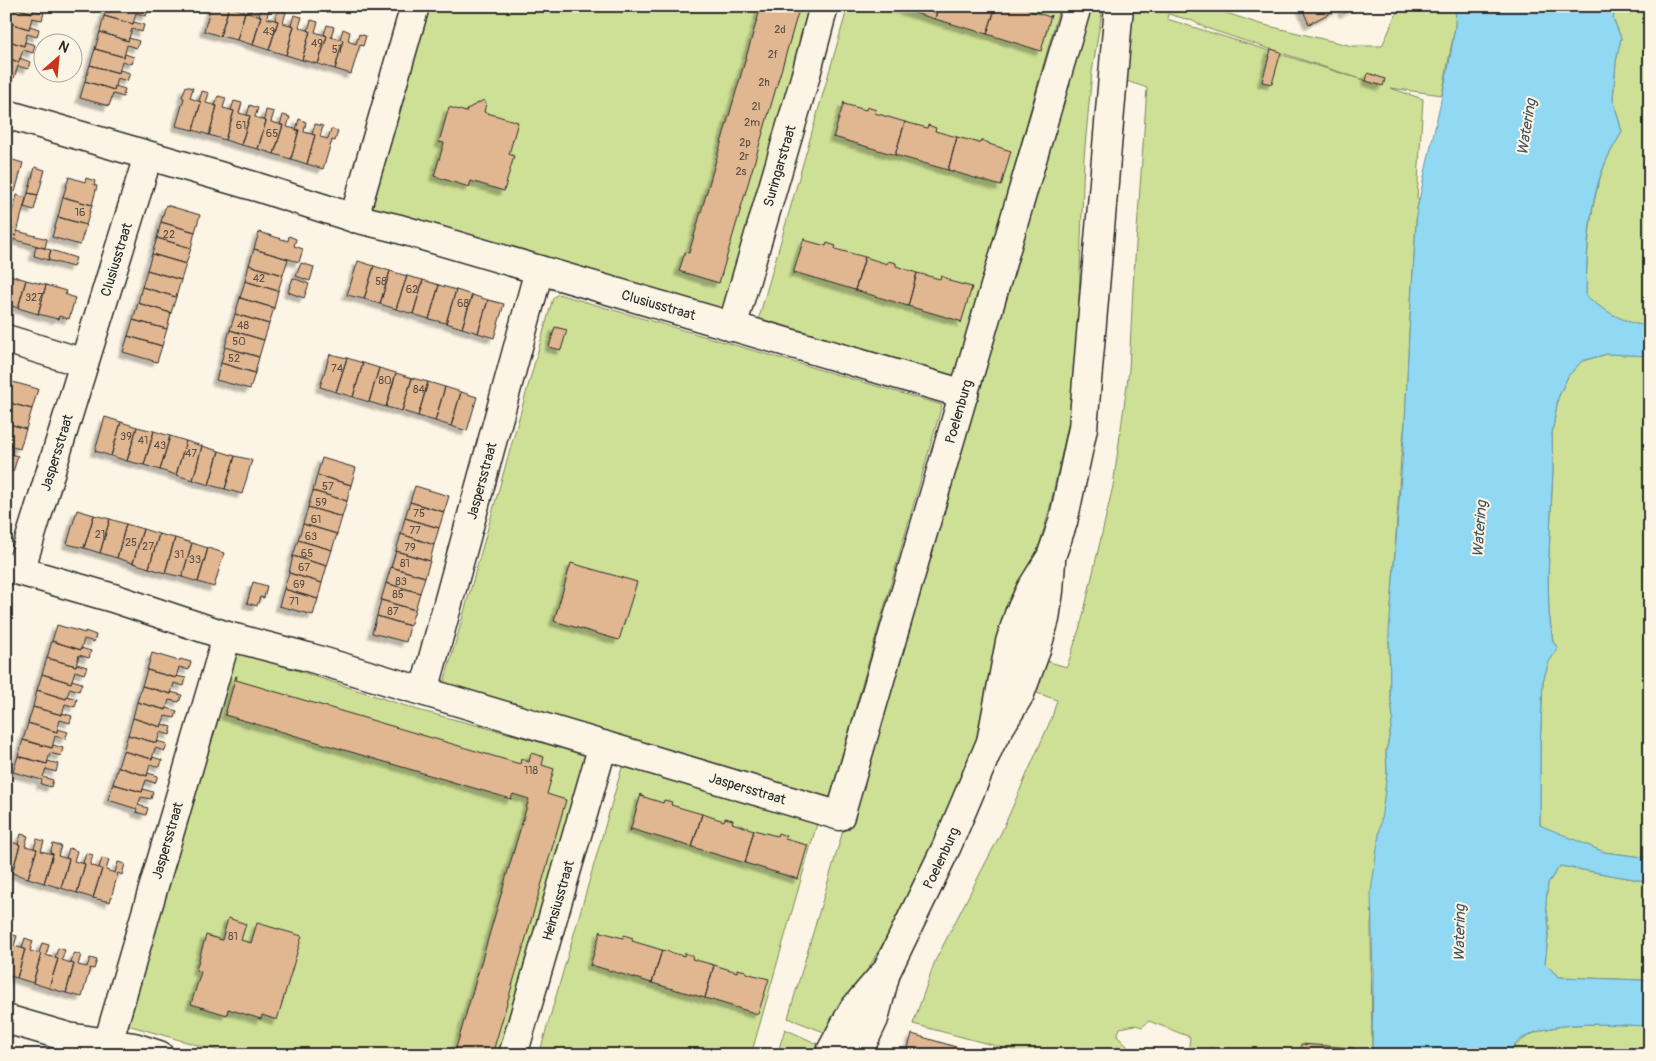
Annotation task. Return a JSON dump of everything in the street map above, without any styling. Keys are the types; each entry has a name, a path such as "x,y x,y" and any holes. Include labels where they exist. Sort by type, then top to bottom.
{"street":[{"path":"354,218 415,6"},
{"name":"Suringarstraat","path":"732,327 805,78 824,6"},
{"name":"Poelenburg","path":"840,816 1077,6"},
{"name":"Poelenburg","path":"857,1055 874,1019 886,972 946,846 991,742 1020,694 1045,619 1051,558 1063,522 1083,428 1119,6"},
{"name":"Clusiusstraat","path":"6,114 354,218 396,228 964,394"},
{"name":"Clusiusstraat","path":"84,363 148,156"},
{"name":"Jaspersstraat","path":"424,691 539,270"},
{"path":"6,338 84,363"},
{"name":"Jaspersstraat","path":"84,363 13,569 113,598 227,636 308,657 424,691 840,816"},
{"name":"Jaspersstraat","path":"108,1043 227,636"},
{"name":"Heinsiusstraat","path":"513,1055 603,745"},
{"name":"Poelenburg","path":"829,1055 853,1010 886,972"},
{"path":"6,1019 68,1037 134,1047 159,1055"}],"green space":[{"path":"412,6 816,6 727,310 363,205"},
{"path":"848,6 1060,6 955,377 758,321"},
{"path":"1085,6 1103,6 1092,72 1084,157 1078,328 1071,412 1049,511 981,735 948,817 890,932 829,1034 788,1018"},
{"path":"1131,6 1205,6 1260,24 1352,46 1382,46 1400,6 1456,6 1455,27 1442,95 1390,88 1423,99 1417,199 1419,200 1389,641 1390,692 1393,718 1386,752 1387,772 1380,838 1375,864 1371,926 1372,1055 1238,1055 1230,1050 1224,1055 1215,1055 1212,1047 1195,1054 1189,1046 1190,1037 1149,1021 1142,1027 1135,1025 1120,1028 1117,1036 1130,1049 1128,1055 1030,1055 913,1024 935,961 1001,833 1052,717 1057,700 1031,691 1042,660 1067,667 1082,620 1113,486 1129,370 1147,88 1129,82 1119,74","holes":["1168,14 1193,21 1206,28 1379,85 1167,19"]},
{"path":"1617,6 1650,6 1650,327 1634,324 1608,313 1586,296 1588,244 1596,192 1607,159 1622,132 1613,99 1616,62 1621,38 1613,18"},
{"path":"558,294 942,405 830,797 444,683 553,298"},
{"path":"1607,354 1650,356 1650,858 1604,852 1540,826 1540,747 1543,681 1549,661 1558,648 1553,642 1549,613 1548,576 1553,469 1552,434 1558,398 1568,376 1582,361"},
{"path":"225,647 418,710 595,756 509,1055 232,1055 117,1022"},
{"path":"623,764 818,820 751,1055 539,1055"},
{"path":"1560,866 1650,882 1650,981 1559,977 1545,964 1549,928 1546,903 1548,883"},
{"path":"1602,1024 1650,1026 1650,1055 1508,1055 1526,1037 1550,1028"},
{"path":"785,1029 822,1046 818,1055 777,1055"}],"water":[{"name":"Watering","path":"1456,6 1617,6 1613,18 1621,38 1616,62 1613,99 1622,132 1607,159 1592,209 1588,244 1586,296 1616,316 1650,327 1650,356 1607,354 1582,361 1568,376 1558,398 1552,434 1553,469 1548,576 1549,613 1553,642 1558,648 1549,662 1543,681 1540,747 1540,825 1604,852 1650,858 1650,882 1560,866 1548,883 1546,903 1549,928 1545,964 1559,977 1650,981 1650,1026 1583,1024 1549,1028 1520,1040 1508,1055 1372,1055 1371,892 1387,772 1386,752 1393,718 1390,692 1389,632 1405,423 1417,209 1449,64 1455,27"}],"building":[{"path":"6,6 33,13 34,10 44,13 42,20 32,18 29,29 6,22"},
{"path":"11,6 35,6 33,13"},
{"path":"107,6 133,6 138,8 141,6 149,8 146,16 136,13 133,24 104,16"},
{"path":"211,6 229,7 220,36 204,31"},
{"path":"227,6 235,6 234,8 245,12 237,40 220,36 229,7"},
{"path":"244,6 252,6 250,13 261,16 253,45 237,40 245,12 243,11"},
{"path":"262,6 269,8 267,18 278,21 269,50 253,45"},
{"path":"761,6 800,6 719,283 679,271 685,252 689,253"},
{"path":"891,6 938,6 935,19"},
{"path":"938,6 996,6 987,34 935,19"},
{"path":"996,6 1019,8 1020,6 1025,6 1029,7 1028,10 1050,17 1051,15 1041,51 987,34"},
{"path":"1301,6 1352,6 1353,8 1344,13 1341,7 1309,24"},
{"path":"278,10 286,12 283,23 294,26 286,55 269,50 278,21 275,20"},
{"path":"294,15 302,17 299,27 310,31 302,60 286,55 294,26 291,25"},
{"path":"104,16 144,25 142,32 132,29 128,41 100,32"},
{"path":"311,20 318,22 315,32 327,36 318,64 302,60"},
{"path":"6,22 29,29 30,26 39,29 38,32 32,32 32,36 27,34 24,46 6,40"},
{"path":"327,25 334,27 331,37 343,40 335,69 318,64 327,36 324,34"},
{"path":"343,29 350,32 348,41 356,44 359,34 366,36 363,46 360,45 351,74 335,69 343,40 340,39"},
{"path":"100,32 128,41 129,38 139,41 137,48 127,45 124,57 95,49"},
{"path":"6,40 24,46 25,42 32,44 32,53 23,50 19,62 6,58"},
{"path":"95,49 124,57 125,54 134,57 132,64 122,61 119,73 90,65"},
{"path":"1271,49 1281,52 1272,84 1262,82"},
{"path":"6,58 19,62 20,58 30,62 28,69 18,66 14,78 6,76"},
{"path":"90,65 119,73 120,70 130,73 127,81 117,78 114,90 85,81"},
{"path":"1368,73 1385,79 1383,86 1366,81"},
{"path":"85,81 114,90 115,86 125,89 123,97 113,94 109,106 80,98"},
{"path":"186,86 193,88 190,98 201,102 193,130 176,126"},
{"path":"202,91 209,93 206,103 217,106 209,135 193,130"},
{"path":"218,96 226,98 223,108 234,111 225,140 209,135"},
{"path":"484,100 486,103 484,112 518,122 509,154 514,156 504,191 471,181 469,187 434,176 444,143 439,142 449,107 466,112 467,109"},
{"path":"234,101 242,103 239,113 250,116 241,145 225,140 234,111 231,110"},
{"path":"844,102 844,104 866,110 867,107 876,110 875,113 905,122 895,155 833,138"},
{"path":"250,105 258,108 255,117 266,121 258,149 241,145 250,116 247,115"},
{"path":"266,110 274,112 271,122 283,125 274,154 258,149 266,121 264,120"},
{"path":"283,115 290,117 287,127 299,130 291,159 274,154 283,125 280,125"},
{"path":"299,119 306,122 304,132 315,135 307,164 291,159 299,130 296,130"},
{"path":"905,122 927,128 928,125 936,128 935,131 957,137 948,170 895,155"},
{"path":"315,124 323,126 320,137 328,139 331,129 338,131 335,141 332,140 323,169 307,164 315,135 312,134"},
{"path":"957,137 980,143 981,140 1011,151 1001,186 948,170"},
{"path":"6,158 23,163 15,192 6,189"},
{"path":"35,167 45,170 38,195 28,193"},
{"path":"69,177 85,182 86,178 95,181 94,185 97,186 92,205 63,197"},
{"path":"28,193 38,195 34,210 24,207"},
{"path":"17,195 26,198 16,236 11,234 13,228 8,227"},
{"path":"63,197 92,205 86,225 58,217"},
{"path":"166,205 200,215 195,232 161,222"},
{"path":"58,217 86,225 80,245 52,237"},
{"path":"161,222 195,232 191,248 157,238"},
{"path":"17,231 47,239 45,248 9,238 10,234 16,236"},
{"path":"259,232 288,241 289,236 296,239 294,246 303,249 299,262 254,249"},
{"path":"6,233 10,234 9,238 14,239 6,264"},
{"path":"157,238 191,248 186,264 152,254"},
{"path":"804,238 804,240 826,246 827,243 836,246 835,249 865,257 855,290 794,272 793,274"},
{"path":"36,246 51,250 48,260 34,256"},
{"path":"254,249 288,259 283,275 249,265"},
{"path":"51,250 76,258 73,267 48,260"},
{"path":"152,254 186,264 181,280 147,270"},
{"path":"865,257 887,264 888,261 896,263 896,266 917,273 908,306 855,290"},
{"path":"358,261 374,266 364,299 347,295"},
{"path":"301,263 314,267 310,281 296,276"},
{"path":"249,265 283,275 278,291 245,281"},
{"path":"374,266 390,271 380,304 364,299"},
{"path":"147,270 181,280 176,297 142,287"},
{"path":"390,271 407,276 396,309 380,304"},
{"path":"917,273 940,279 941,276 949,279 949,281 972,287 961,323 960,321 908,306"},
{"path":"7,274 26,280 18,308 6,304"},
{"path":"407,276 423,280 413,314 396,309"},
{"path":"293,278 309,284 304,298 288,292"},
{"path":"26,280 46,285 38,314 18,308"},
{"path":"423,280 439,285 429,319 413,314"},
{"path":"245,281 278,291 274,308 240,298"},
{"path":"46,285 66,291 65,294 75,298 69,319 59,316 58,319 38,314"},
{"path":"439,285 456,290 446,323 429,319"},
{"path":"142,287 176,297 171,313 138,303"},
{"path":"456,290 472,295 462,328 446,323"},
{"path":"472,295 488,300 478,333 462,328"},
{"path":"240,298 274,308 269,324 235,314"},
{"path":"488,300 504,304 494,338 478,333"},
{"path":"138,303 171,313 167,329 133,320"},
{"path":"235,314 269,324 264,340 230,330"},
{"path":"133,320 167,329 162,346 128,336"},
{"path":"555,327 567,330 561,350 549,347"},
{"path":"230,330 264,340 259,357 225,347"},
{"path":"128,336 162,346 157,362 123,352"},
{"path":"225,347 259,357 255,373 221,363"},
{"path":"330,354 347,358 336,392 320,387"},
{"path":"347,358 363,363 353,397 336,392"},
{"path":"221,363 255,373 250,389 216,380"},
{"path":"363,363 379,368 369,402 353,397"},
{"path":"379,368 396,373 386,407 369,402"},
{"path":"396,373 412,378 402,411 386,407"},
{"path":"412,378 428,382 418,416 402,411"},
{"path":"9,381 38,389 32,409 6,402 6,391"},
{"path":"428,382 445,387 435,421 418,416"},
{"path":"445,387 461,392 451,426 435,421"},
{"path":"461,392 477,397 467,431 451,426"},
{"path":"6,402 32,409 26,429 6,423"},
{"path":"105,417 121,422 111,456 95,451"},
{"path":"121,422 137,427 127,461 111,456"},
{"path":"6,423 26,429 20,449 6,445"},
{"path":"137,427 154,431 144,465 127,461"},
{"path":"154,431 170,436 160,470 144,465"},
{"path":"170,436 186,441 176,475 160,470"},
{"path":"186,441 202,446 193,480 176,475"},
{"path":"202,446 219,451 209,485 193,480"},
{"path":"219,451 235,456 225,489 209,485"},
{"path":"6,453 18,456 13,472 6,470"},
{"path":"235,456 252,460 242,494 225,489"},
{"path":"322,458 356,468 351,485 317,475"},
{"path":"317,475 351,485 347,501 313,491"},
{"path":"415,486 449,496 444,512 410,502"},
{"path":"313,491 347,501 342,517 308,507"},
{"path":"410,502 444,512 439,528 405,518"},
{"path":"308,507 342,517 337,534 303,524"},
{"path":"77,510 94,515 84,548 67,544"},
{"path":"94,515 110,519 100,553 84,548"},
{"path":"405,518 439,528 434,545 401,534"},
{"path":"110,519 126,524 117,558 100,553"},
{"path":"126,524 143,529 133,563 117,558"},
{"path":"303,524 337,534 332,550 298,540"},
{"path":"143,529 159,534 149,568 133,563"},
{"path":"159,534 175,538 165,573 149,568"},
{"path":"401,534 434,545 430,561 396,551"},
{"path":"175,538 192,543 182,577 165,573"},
{"path":"298,540 332,550 327,566 293,556"},
{"path":"192,543 208,548 198,582 182,577"},
{"path":"208,548 224,553 214,587 198,582"},
{"path":"396,551 430,561 425,577 391,567"},
{"path":"293,556 327,566 322,583 289,573"},
{"path":"571,563 637,582 619,640 554,621"},
{"path":"391,567 425,577 420,593 386,583"},
{"path":"289,573 322,583 318,599 284,589"},
{"path":"253,582 267,586 264,598 260,597 257,606 247,603"},
{"path":"386,583 420,593 415,610 381,600"},
{"path":"284,589 318,599 313,615 279,606"},
{"path":"381,600 415,610 410,626 377,616"},
{"path":"377,616 410,626 406,642 372,633"},
{"path":"57,625 96,635 94,642 84,639 81,650 52,641"},
{"path":"52,641 81,650 81,648 91,651 89,658 79,655 76,666 47,658"},
{"path":"152,653 179,661 180,659 191,662 189,670 179,667 176,678 147,670"},
{"path":"47,658 87,667 84,674 75,671 71,683 42,674"},
{"path":"147,670 176,678 176,676 186,678 184,686 174,683 171,694 142,686"},
{"path":"42,674 71,683 72,680 82,683 79,691 70,688 66,699 37,690"},
{"path":"236,676 236,680 520,764 521,759 529,762 531,753 544,757 542,765 554,769 547,794 566,800 492,1055 454,1055 529,799 513,794 511,799 225,715"},
{"path":"142,686 182,695 179,702 169,700 166,710 137,702"},
{"path":"37,690 66,699 67,696 77,699 75,707 65,704 62,715 33,707"},
{"path":"137,702 177,711 175,718 165,716 161,727 133,718"},
{"path":"33,707 72,716 70,723 60,720 57,732 28,723"},
{"path":"133,718 161,727 162,724 172,727 170,735 160,732 157,743 128,735"},
{"path":"28,723 57,732 58,729 68,732 65,739 55,736 52,748 23,740"},
{"path":"128,735 167,744 165,751 155,748 152,759 123,751"},
{"path":"23,740 52,748 53,745 63,748 61,756 50,753 47,764 18,756"},
{"path":"123,751 162,760 160,767 150,764 147,776 118,767"},
{"path":"18,756 47,764 48,761 58,764 56,772 46,769 43,777 53,780 51,787 41,784 42,780 13,772"},
{"path":"118,767 147,776 148,773 158,776 155,783 146,780 142,792 113,784"},
{"path":"113,784 142,792 143,789 153,792 151,799 141,797 138,805 148,808 146,815 136,812 137,809 108,800"},
{"path":"641,794 641,796 663,803 664,800 672,802 671,805 702,814 692,847 631,829 630,831"},
{"path":"702,814 724,821 725,818 733,820 732,823 754,830 745,863 692,847"},
{"path":"6,830 12,831 9,841 20,845 12,873 6,872"},
{"path":"754,830 777,836 778,833 786,836 785,839 808,844 798,879 745,863"},
{"path":"21,834 28,836 25,846 37,849 28,878 12,873"},
{"path":"37,839 44,841 41,851 53,854 44,883 28,878 37,849 34,848"},
{"path":"53,844 61,846 58,856 69,859 61,888 44,883 53,854 50,853"},
{"path":"69,848 77,851 74,861 85,864 77,893 61,888 69,859 66,858"},
{"path":"86,853 93,855 90,865 102,869 93,898 77,893"},
{"path":"102,858 109,860 106,870 115,873 118,862 125,864 122,875 118,873 110,902 93,898 102,869 99,868"},
{"path":"228,918 246,924 241,940 251,943 257,923 302,936 277,1020 262,1015 261,1019 228,1009 227,1015 191,1004 201,972 196,970 206,935 222,940"},
{"path":"601,930 601,932 623,938 624,935 633,938 632,941 662,950 652,983 590,966"},
{"path":"9,934 17,936 14,946 25,949 17,978 6,975 6,952 9,944 6,944"},
{"path":"25,938 33,941 30,951 41,954 33,983 17,978 25,949 22,948"},
{"path":"42,943 49,945 46,955 58,959 49,988 33,983"},
{"path":"58,948 65,950 62,960 74,964 66,993 49,988 58,959 55,958"},
{"path":"662,950 684,956 685,953 693,956 692,959 714,965 705,998 652,983"},
{"path":"74,953 81,955 78,965 87,967 90,958 97,960 94,969 90,968 82,997 66,993 74,964 71,963"},
{"path":"714,965 737,972 737,969 746,971 746,973 769,979 758,1014 705,998"},
{"path":"912,1034 973,1052 973,1055 906,1055"},
{"path":"1301,1044 1354,1048 1353,1055 1300,1055"},
{"path":"1242,1051 1300,1055 1242,1055"}]}
